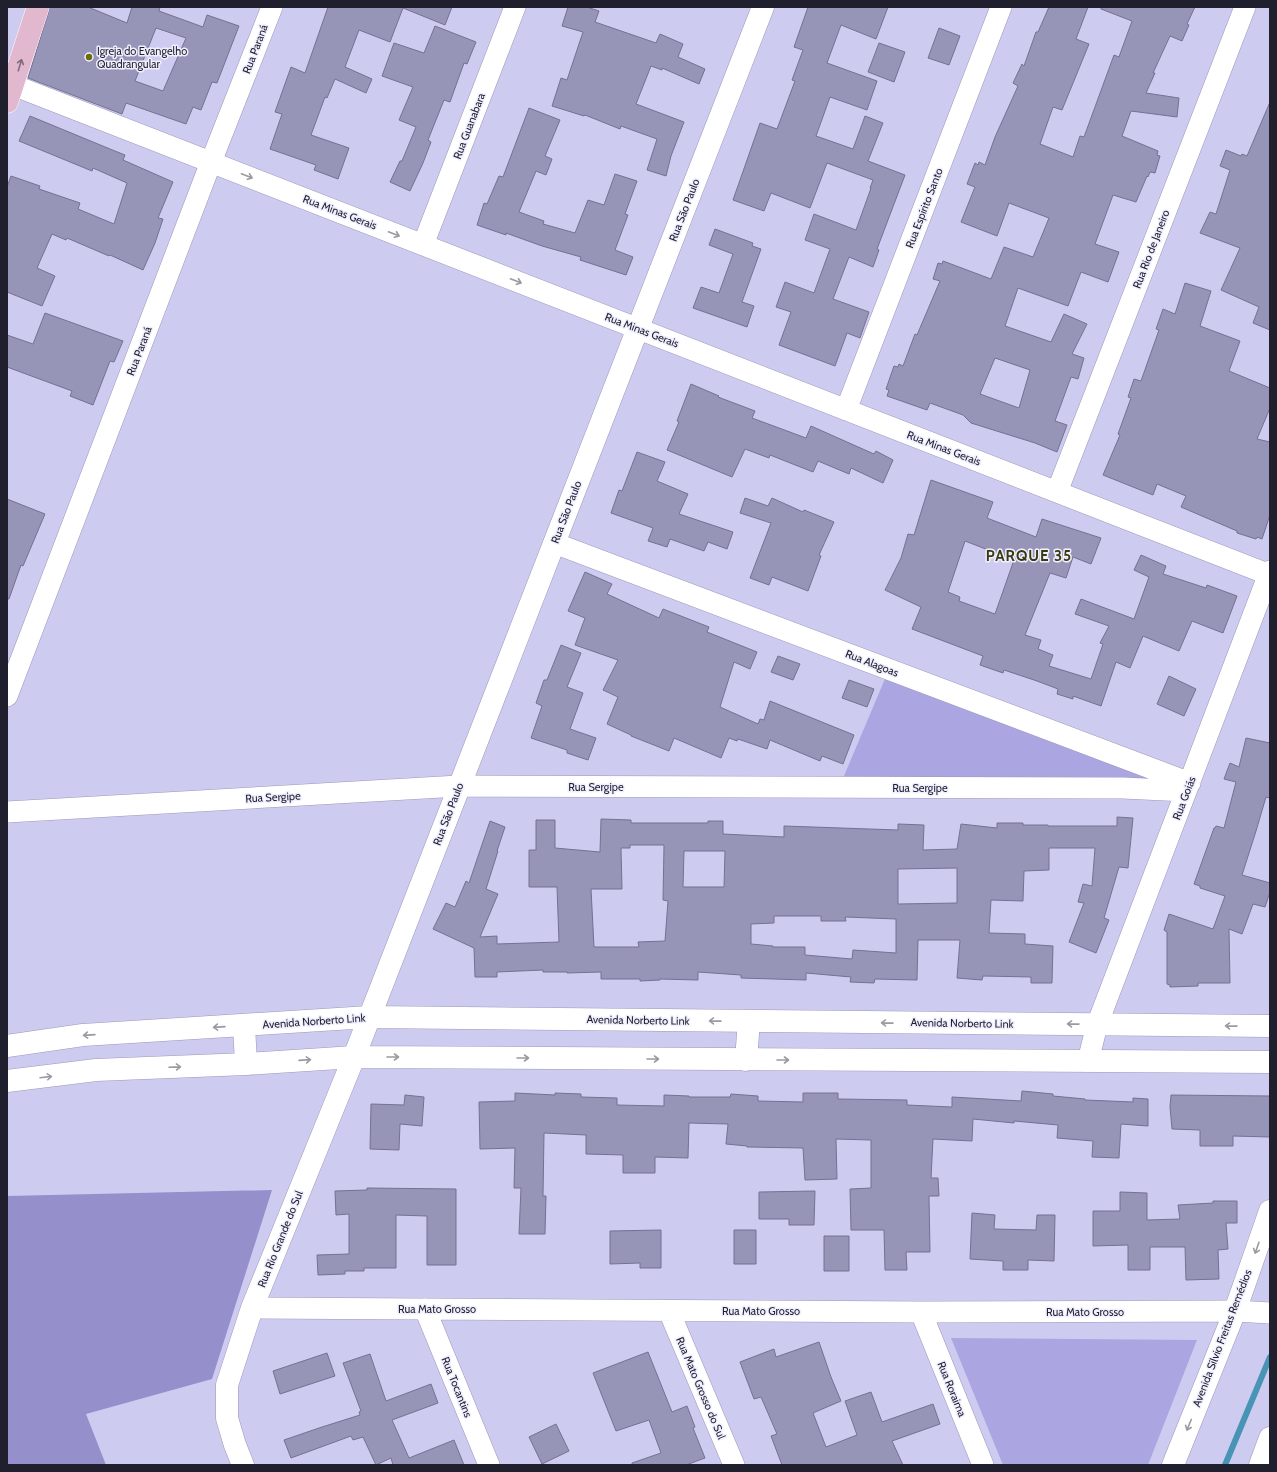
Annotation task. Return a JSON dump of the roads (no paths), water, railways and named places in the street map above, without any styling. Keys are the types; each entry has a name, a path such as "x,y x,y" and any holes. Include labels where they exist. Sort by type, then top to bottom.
{"main road":[{"path":"10,93 38,7"}],"street":[{"name":"Rua Paraná","path":"7,696 211,162 272,7"},
{"name":"Rua Guanabara","path":"423,245 515,7"},
{"name":"Rua São Paulo","path":"369,1017 763,7"},
{"name":"Rua Espírito Santo","path":"846,410 1001,7"},
{"name":"Rua Rio de Janeiro","path":"1057,492 1245,7"},
{"name":"Rua Minas Gerais","path":"10,93 211,162 1270,574"},
{"name":"Rua Alagoas","path":"554,543 1188,787"},
{"name":"Rua Goiás","path":"1088,1061 1097,1025 1270,574"},
{"name":"Rua Sergipe","path":"7,812 459,786 1188,787"},
{"name":"Avenida Norberto Link","path":"7,1046 83,1035 369,1017 1270,1026"},
{"name":"Rua Rio Grande do Sul","path":"243,1465 227,1418 227,1385 252,1308 369,1017"},
{"path":"746,1060 749,1021"},
{"path":"244,1025 246,1064"},
{"path":"7,1081 96,1070 246,1064 354,1057 1270,1062"},
{"name":"Avenida Sílvio Freitas Remédios","path":"1173,1465 1234,1311 1270,1211"},
{"name":"Rua Mato Grosso","path":"252,1308 920,1312 1234,1311 1270,1313"},
{"name":"Rua Tocantins","path":"425,1309 489,1465"},
{"name":"Rua Mato Grosso do Sul","path":"669,1311 734,1465"},
{"name":"Rua Roraima","path":"920,1312 983,1465"},
{"path":"1260,1465 1270,1438"}],"waterway":[{"path":"1225,1465 1270,1357"}],"place":[{"name":"Igreja do Evangelho Quadrangular","path":"89,57"}],"district":[{"name":"PARQUE 35","path":"1029,556"}]}
